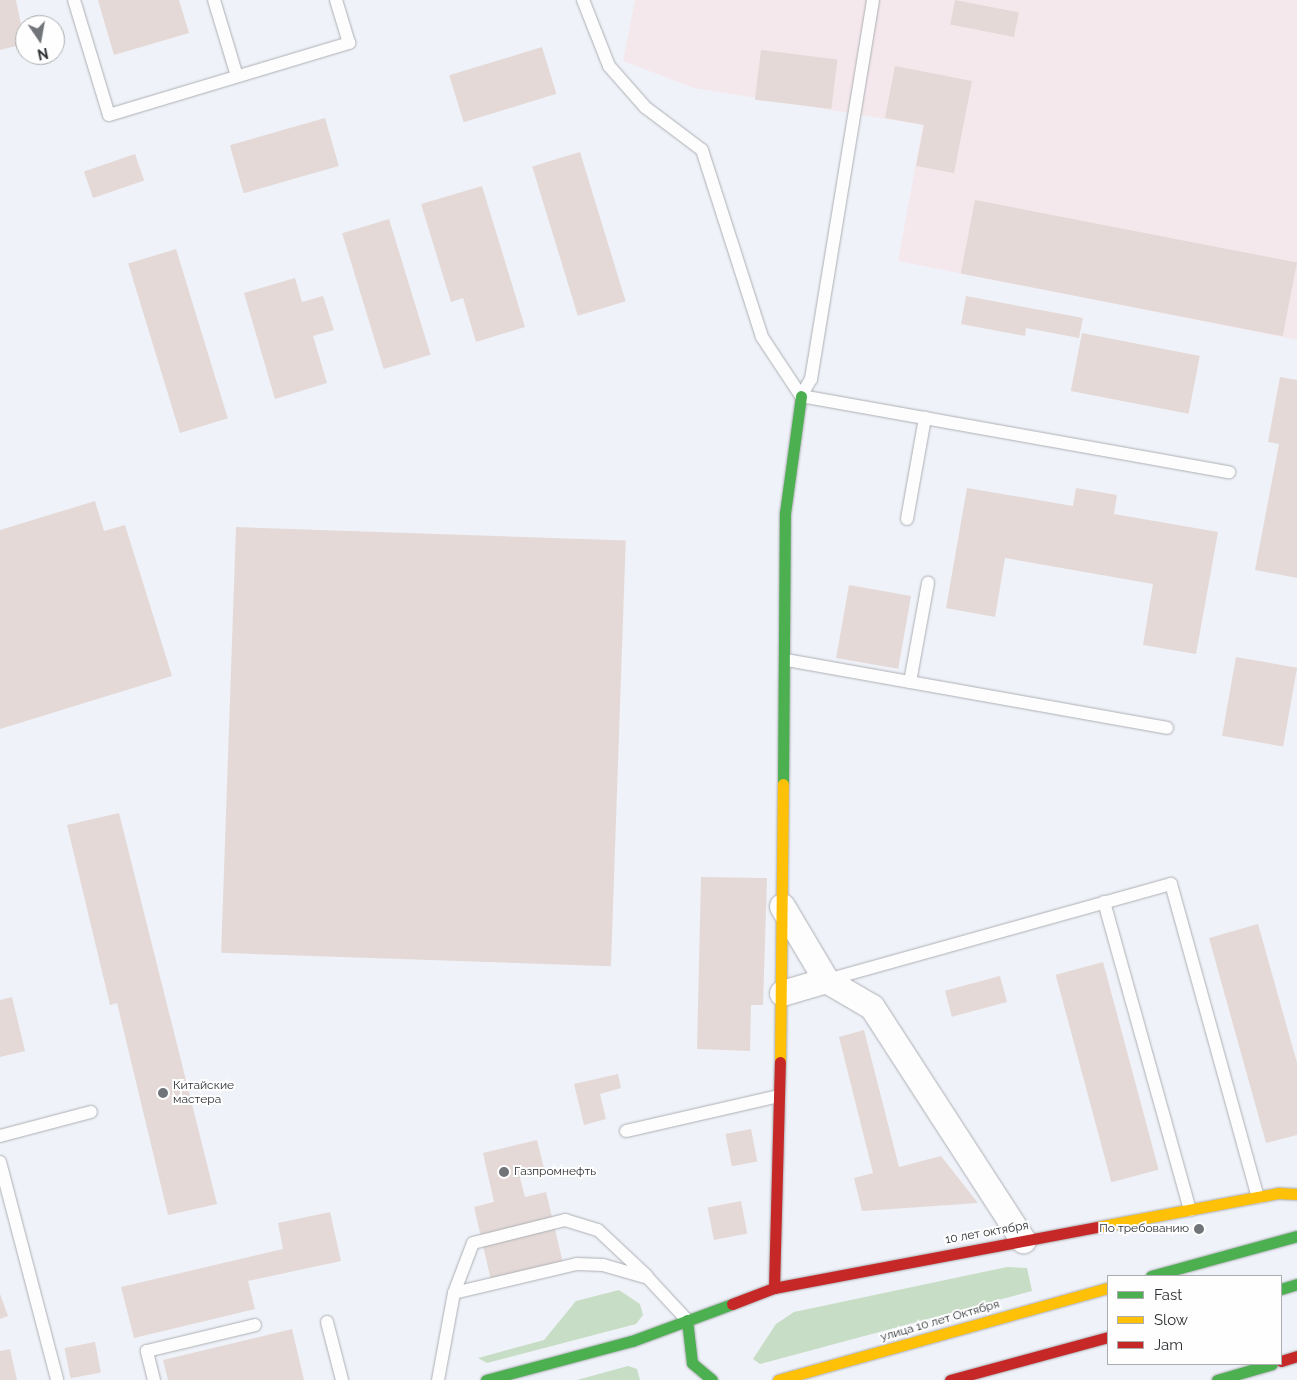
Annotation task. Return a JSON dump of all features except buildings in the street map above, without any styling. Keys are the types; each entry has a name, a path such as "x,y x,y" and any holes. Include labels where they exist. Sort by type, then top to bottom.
{"street":[{"path":"774,1288 782,993 786,660 785,514 801,396"},
{"path":"782,906 826,980 872,1006 1023,1240"},
{"path":"782,993 826,980"},
{"name":"10 лет октября","path":"486,1380 632,1341 774,1288 1258,1197 1297,1194"},
{"path":"1155,1275 1297,1236"},
{"path":"1282,1289 1297,1284"},
{"name":"улица 10 лет Октября","path":"778,1380 1107,1288"},
{"path":"687,1320 692,1363 712,1380"},
{"path":"950,1380 1107,1337"},
{"path":"1282,1361 1297,1356"},
{"path":"1217,1380 1269,1365"}],"lane":[{"path":"74,0 109,115 349,43 336,0"},
{"path":"214,0 237,76"},
{"path":"583,0 609,66 645,107 702,150 762,337 801,396 1229,472"},
{"path":"801,396 811,379 873,0"},
{"path":"907,519 925,418"},
{"path":"910,682 928,583"},
{"path":"786,660 1167,728"},
{"path":"826,980 1171,884 1258,1197"},
{"path":"1104,902 1190,1210"},
{"path":"626,1131 779,1096"},
{"path":"0,1136 92,1112"},
{"path":"0,1162 57,1380"},
{"path":"438,1380 454,1293 473,1243 565,1220 598,1230 648,1278 687,1320"},
{"path":"454,1293 577,1264 603,1265 648,1278"},
{"path":"327,1322 342,1380"},
{"path":"154,1380 147,1351 255,1325"}],"shaded area":[{"path":"635,0 1297,0 1297,340 898,261 923,125 694,88 623,61"}],"green space":[{"path":"1007,1267 1027,1268 1032,1291 760,1364 753,1359 776,1324 794,1312"},
{"path":"619,1290 640,1304 643,1315 636,1324 487,1363 478,1358 544,1340 576,1301"},
{"path":"628,1366 637,1369 640,1380 577,1380"}],"traffic: fast":[{"path":"783,784 785,513 801,396"},
{"path":"1155,1275 1297,1236"},
{"path":"1282,1289 1297,1284"},
{"path":"486,1380 632,1341 732,1304"},
{"path":"687,1320 692,1363 712,1380"},
{"path":"1217,1380 1269,1365"}],"traffic: slow":[{"path":"780,1062 783,784"},
{"path":"1097,1227 1278,1193 1297,1194"},
{"path":"778,1380 1107,1288"}],"traffic: jam":[{"path":"774,1288 780,1062"},
{"path":"732,1304 774,1288 1097,1227"},
{"path":"950,1380 1107,1337"},
{"path":"1282,1361 1297,1356"}],"place":[{"name":"Китайские мастера","path":"163,1093"},
{"name":"Газпромнефть","path":"504,1172"},
{"name":"По требованию","path":"1199,1229"}]}
